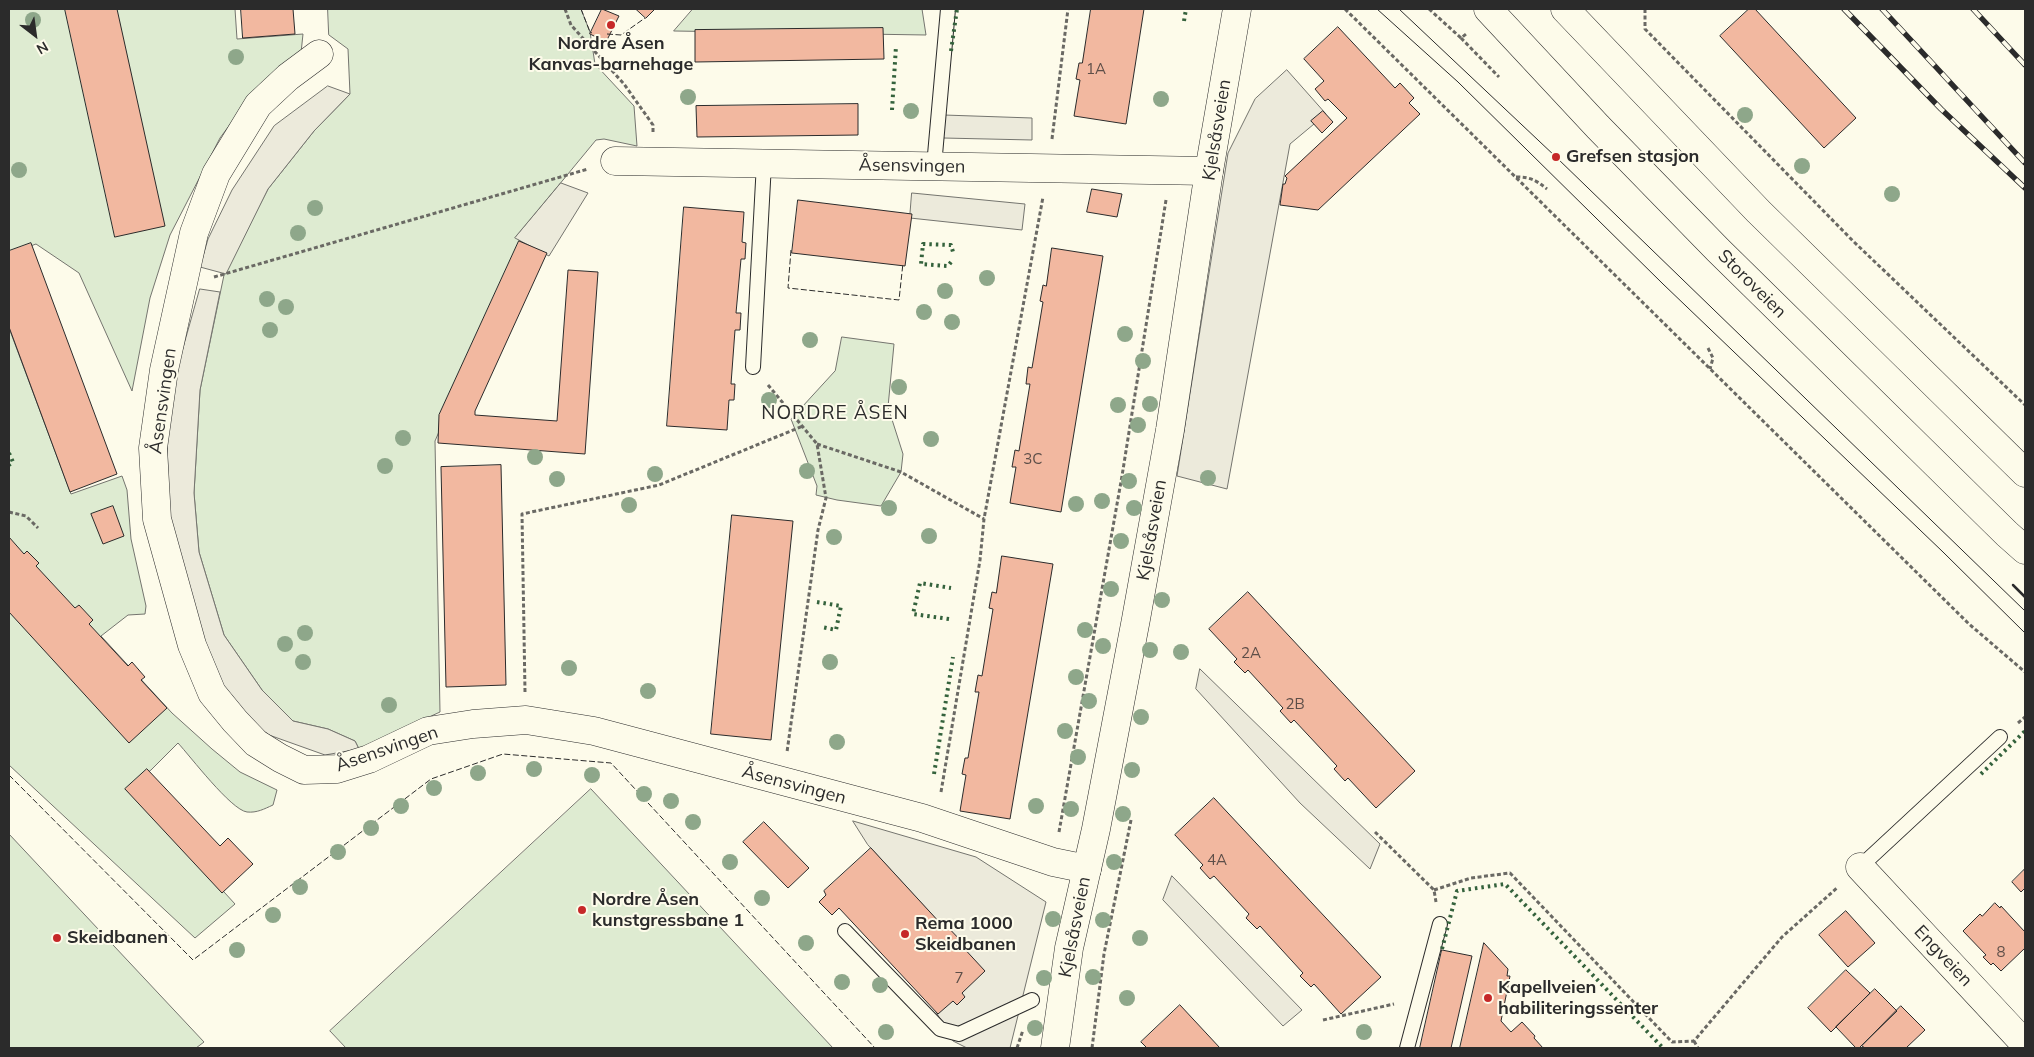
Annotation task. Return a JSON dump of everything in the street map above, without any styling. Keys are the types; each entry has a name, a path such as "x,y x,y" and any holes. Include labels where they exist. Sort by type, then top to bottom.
{"main road":[{"name":"Kjelsåsveien","path":"1058,1046 1069,948 1087,869 1143,581 1174,406 1209,172 1237,9"},
{"name":"Storoveien","path":"1488,9 1598,127 1718,250 2016,542 2025,556"},
{"path":"1565,9 1758,211 2025,473"},
{"name":"Åsensvingen","path":"319,54 288,77 258,106 216,174 194,232 164,370 153,448 157,519 192,645 212,693 256,743 304,770 337,769 368,759 428,731 473,724 526,720 594,731 936,822 1053,862 1087,869"},
{"name":"Åsensvingen","path":"614,161 1209,172"},
{"name":"Engveien","path":"1860,867 2025,1044"}],"lane":[{"path":"934,166 948,9"},
{"path":"753,367 764,164"},
{"path":"1860,867 2000,737"},
{"path":"1407,1048 1440,924"},
{"path":"845,931 940,1029 959,1034 1032,1000"}],"path":[{"path":"565,9 570,25 624,84 653,125 652,161"},
{"path":"936,822 980,560 984,519 1048,168 1068,9"},
{"path":"1345,9 1969,624 2025,672"},
{"path":"1429,9 1499,77"},
{"path":"1645,9 1645,29 1853,241 2025,405"},
{"path":"1461,38 1466,34"},
{"path":"183,287 614,161"},
{"path":"1053,862 1122,476 1170,171"},
{"path":"1516,177 1530,177 1547,189"},
{"path":"1708,348 1713,358 1710,369"},
{"path":"753,367 818,444 826,498 818,530 782,782"},
{"path":"526,720 522,514 659,485 803,426"},
{"path":"818,444 901,472 984,519"},
{"path":"9,512 26,516 38,528"},
{"path":"1375,832 1434,890 1471,878 1510,873 1672,1042 1694,1041 1782,937 1860,867"},
{"path":"1323,1020 1419,998"},
{"path":"1017,1048 1032,1000"},
{"path":"1694,1041 1698,1048"}],"green space":[{"path":"9,9 235,9 237,39 303,34 301,53 251,96 220,138 170,235 150,298 132,391 79,273 36,244 9,254"},
{"path":"328,9 581,9 590,32 595,64 634,106 637,146 604,139 596,140 516,237 521,242 435,441 440,712 359,749 355,741 328,729 293,721 262,690 224,635 199,552 194,493 200,390 224,275 268,189 314,131 350,94 348,49 329,35"},
{"path":"693,9 922,9 926,35 674,31"},
{"path":"9,328 71,494 122,476 127,490 131,539 146,606 145,614 128,615 101,636 172,713 212,749 240,772 277,790 273,805 254,812 240,809 221,793 178,743 151,770 128,787 235,904 195,938 9,765"},
{"path":"842,337 894,344 888,407 903,454 901,472 881,506 816,495 817,486 791,419 835,371"},
{"name":"Nordre Åsen kunstgressbane 1","path":"591,789 833,1048 346,1048 330,1031"},
{"name":"Skeidbanen","path":"9,834 204,1042 196,1048 9,1048"}],"shaded area":[{"path":"1287,70 1326,114 1290,144 1227,489 1177,476 1228,153 1255,99"},
{"path":"328,86 350,94 314,131 268,189 226,274 200,267 208,239 232,190 274,126"},
{"path":"944,115 1032,118 1032,140 943,138"},
{"path":"561,183 588,193 549,256 515,238"},
{"path":"912,193 1025,204 1022,230 910,218"},
{"path":"200,289 220,292 200,390 194,493 199,552 224,635 262,690 293,721 328,729 355,741 359,749 325,755 269,735 243,715 226,695 198,627 169,519 167,438 174,380"},
{"path":"1200,669 1380,844 1370,869 1300,803 1196,689"},
{"path":"853,821 976,857 1046,902 1010,1048 967,1048 953,1041 936,1012 982,969 868,845"},
{"path":"1172,876 1302,1010 1283,1026 1163,900"}],"building":[{"path":"65,9 117,9 165,226 115,237"},
{"path":"241,9 293,9 295,34 243,38"},
{"path":"602,9 619,16 606,42 590,34"},
{"path":"636,9 655,9 646,18"},
{"path":"1091,9 1144,9 1126,124 1074,116 1080,80 1076,79 1079,63 1082,63"},
{"path":"1749,9 1755,9 1856,118 1824,148 1720,36"},
{"path":"1338,27 1395,88 1400,83 1414,98 1409,103 1420,114 1318,210 1280,205 1283,184 1285,184 1287,178 1285,176 1347,118 1328,99 1325,101 1315,89 1324,81 1304,59"},
{"path":"883,28 884,59 695,62 695,30"},
{"path":"858,104 858,135 697,137 696,106"},
{"path":"1323,111 1333,122 1322,133 1311,121"},
{"path":"1092,189 1122,194 1117,217 1087,212"},
{"path":"798,200 912,214 905,266 792,253"},
{"path":"684,207 744,212 742,242 746,243 745,259 741,259 736,313 741,313 740,330 735,330 731,384 735,384 734,400 729,400 727,430 667,426"},
{"path":"519,241 547,253 475,411 475,415 557,421 568,270 598,272 585,454 438,443 439,415"},
{"path":"31,243 117,474 70,492 9,327 9,251"},
{"path":"1052,248 1103,256 1061,512 1010,503 1016,467 1012,467 1015,450 1019,451 1030,384 1026,384 1028,367 1032,368 1043,302 1040,301 1043,285 1046,286"},
{"path":"501,465 506,685 446,687 441,467"},
{"path":"113,506 124,536 103,544 91,514"},
{"path":"732,515 793,521 771,740 711,734"},
{"path":"9,537 24,554 27,551 39,563 36,566 75,608 79,605 93,620 89,624 128,666 132,662 145,677 141,680 167,708 129,743 9,612"},
{"path":"1002,556 1053,564 1010,819 960,811 966,775 962,774 965,758 968,758 979,692 975,692 978,675 982,676 993,609 989,608 992,592 996,593"},
{"path":"1248,592 1415,771 1376,808 1348,778 1345,781 1334,769 1337,766 1294,720 1291,723 1280,711 1283,708 1248,670 1245,673 1234,662 1237,659 1209,629"},
{"path":"147,769 220,846 228,838 253,864 222,893 125,789"},
{"path":"1214,798 1381,977 1341,1014 1314,984 1311,987 1300,976 1303,973 1260,926 1257,929 1246,918 1249,914 1214,876 1210,879 1200,868 1203,865 1175,835"},
{"path":"764,822 809,868 788,888 743,842"},
{"path":"871,848 941,924 943,922 962,942 960,944 985,971 962,993 965,997 957,1005 953,1001 938,1014 839,908 832,915 819,902 826,895 824,891"},
{"path":"2024,870 2025,888 2021,892 2012,882"},
{"path":"1995,903 2000,908 2001,906 2025,932 2025,948 2001,971 1983,957 1986,955 1963,931 1980,914 1982,916"},
{"path":"1846,911 1875,943 1848,967 1819,935"},
{"name":"Kapellveien habiliteringssenter","path":"1484,943 1508,969 1507,976 1510,976 1501,1021 1511,1032 1522,1022 1543,1048 1460,1048"},
{"path":"1442,950 1472,956 1451,1048 1420,1048"},
{"path":"1846,970 1870,993 1831,1032 1808,1008"},
{"path":"1875,989 1897,1011 1859,1048 1856,1048 1836,1027"},
{"path":"1180,1005 1220,1048 1147,1048 1141,1042"},
{"path":"1901,1006 1925,1030 1906,1048 1865,1048 1862,1046"}],"tram line":[{"path":"1377,9 1458,82 1663,284 2025,633"},
{"path":"1399,9 1556,157 2025,611"}],"railway":[{"path":"1844,9 1941,109 2025,188"},
{"path":"1882,9 2025,163"},
{"path":"1973,9 2025,65"}],"hedge":[{"path":"951,51 957,9"},
{"path":"1184,21 1186,9"},
{"path":"892,110 896,46"},
{"path":"951,262 948,266 921,264 923,244 951,245 953,252"},
{"path":"9,453 13,462 9,465"},
{"path":"949,619 913,614 920,583 951,588"},
{"path":"817,602 841,606 836,630 822,627"},
{"path":"934,774 953,657"},
{"path":"1981,774 2025,731"},
{"path":"1442,949 1457,891 1505,884 1663,1048"}],"fence":[{"path":"581,9 592,33"},
{"path":"607,34 621,35 645,18"},
{"path":"791,250 788,288 899,300 903,263"},
{"path":"9,775 193,960 431,779 503,754 611,763 875,1048"}],"wall":[{"path":"2013,585 2025,597"}],"place":[{"name":"Nordre Åsen Kanvas-barnehage","path":"611,25"},
{"name":"Grefsen stasjon","path":"1556,157"},
{"name":"Nordre Åsen kunstgressbane 1","path":"582,910"},
{"name":"Rema 1000 Skeidbanen","path":"905,934"},
{"name":"Skeidbanen","path":"57,938"},
{"name":"Kapellveien habiliteringssenter","path":"1488,998"}],"district":[{"name":"NORDRE ÅSEN","path":"835,413"}]}
